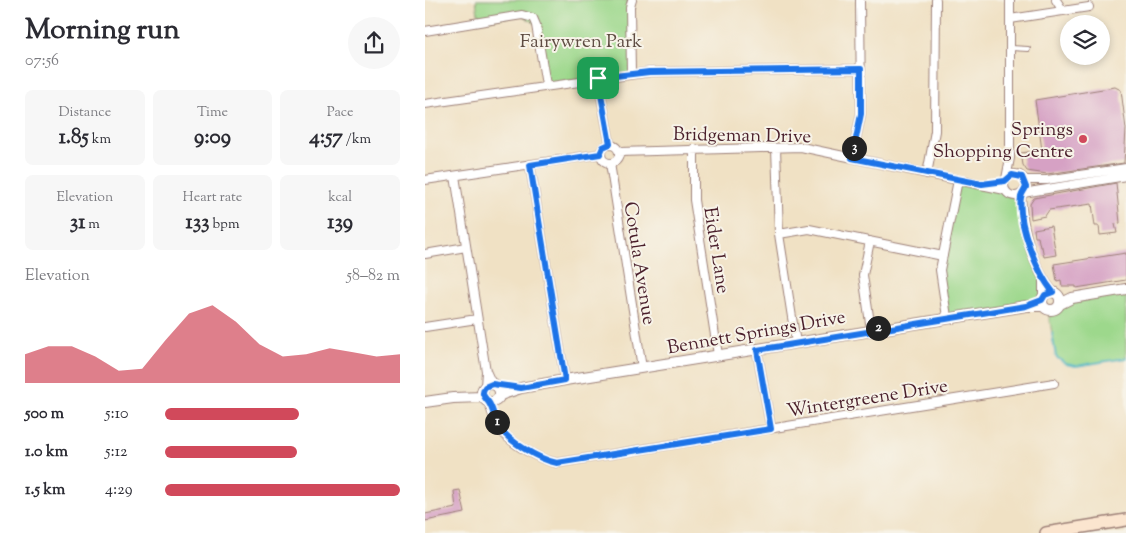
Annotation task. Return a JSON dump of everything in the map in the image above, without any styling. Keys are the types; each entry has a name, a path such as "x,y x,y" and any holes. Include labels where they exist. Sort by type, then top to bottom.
{"main road":[{"path":"1046,533 1126,520"}],"street":[{"path":"631,74 630,7 633,0"},
{"path":"852,158 861,114 860,0"},
{"path":"927,174 935,131 936,0"},
{"path":"1010,0 1010,158 1005,190 1019,195 1126,176"},
{"path":"1056,0 1063,11"},
{"path":"1010,19 1089,7"},
{"path":"425,31 522,15 533,18 537,25 546,85"},
{"path":"425,104 631,74 861,69"},
{"path":"598,78 610,144"},
{"path":"610,144 616,147 619,152 616,161 610,163 605,162 600,154 603,147 610,144"},
{"name":"Bridgeman Drive","path":"619,152 801,147 1005,190"},
{"path":"776,148 779,234 796,343"},
{"name":"Eider Lane","path":"694,149 694,200 718,355"},
{"path":"425,180 600,154"},
{"path":"1010,158 1026,187 1019,195 1021,214 1043,280 1043,301"},
{"name":"Cotula Avenue","path":"610,163 642,368"},
{"path":"530,165 565,380"},
{"path":"1006,180 1012,175 1047,180 1126,168"},
{"name":"Wintergreene Drive","path":"455,176 477,319 495,417 498,426 513,440 544,460 557,463 1054,382"},
{"path":"947,318 940,270 959,180"},
{"name":"Bridgeman Drive","path":"982,184 1006,180"},
{"path":"779,234 809,229 943,256"},
{"path":"870,241 863,274 871,330"},
{"path":"425,254 466,247"},
{"path":"1043,280 1057,297"},
{"path":"1043,301 1047,293 1057,297 1072,298 1126,289"},
{"name":"Bennett Springs Drive","path":"425,402 463,398 757,350 1026,306 1043,301 1051,310 1056,309 1057,297"},
{"path":"425,327 477,319"},
{"path":"757,350 771,429"}],"lane":[{"path":"1010,48 1028,48"}],"green space":[{"name":"Fairywren Park","path":"476,0 632,0 631,73 546,85 537,25 522,15 479,21"},
{"path":"958,180 1005,190 1013,196 1043,280 1042,300 1026,306 947,317 940,270"},
{"path":"1126,289 1126,358 1076,366 1066,364 1056,357 1048,310 1054,310 1058,307"}],"building":[{"name":"Springs Shopping Centre","path":"1115,87 1121,90 1126,129 1124,163 1047,174 1027,171 1023,165 1021,153 1042,150 1035,100"},
{"path":"1116,183 1120,223 1115,224 1117,233 1100,235 1099,226 1095,226 1092,204 1049,210 1045,216 1031,219 1030,204 1034,198"},
{"path":"1051,226 1056,255 1044,257 1038,237 1035,237 1034,229"},
{"path":"1126,253 1126,280 1076,288 1076,286 1062,286 1061,280 1057,281 1054,264"},
{"path":"460,490 465,513 425,521 425,514 456,508 454,491"}],"waterway":[{"path":"1052,333 1056,357 1066,364 1076,366 1126,358"}],"place":[{"name":"Springs Shopping Centre","path":"1083,139"}],"route":[{"path":"861,69 861,114 852,158 982,184 1005,181 1009,176 1015,174 1022,177 1025,180 1026,187 1021,195 1021,214 1036,263 1043,280 1053,292 1047,293 1042,300 1026,306 757,350 771,429 566,462 557,463 544,460 505,434 498,426 482,392 489,384 521,388 565,380 530,165 600,154 603,147 610,144 607,139 598,78 649,72 861,69"}]}
